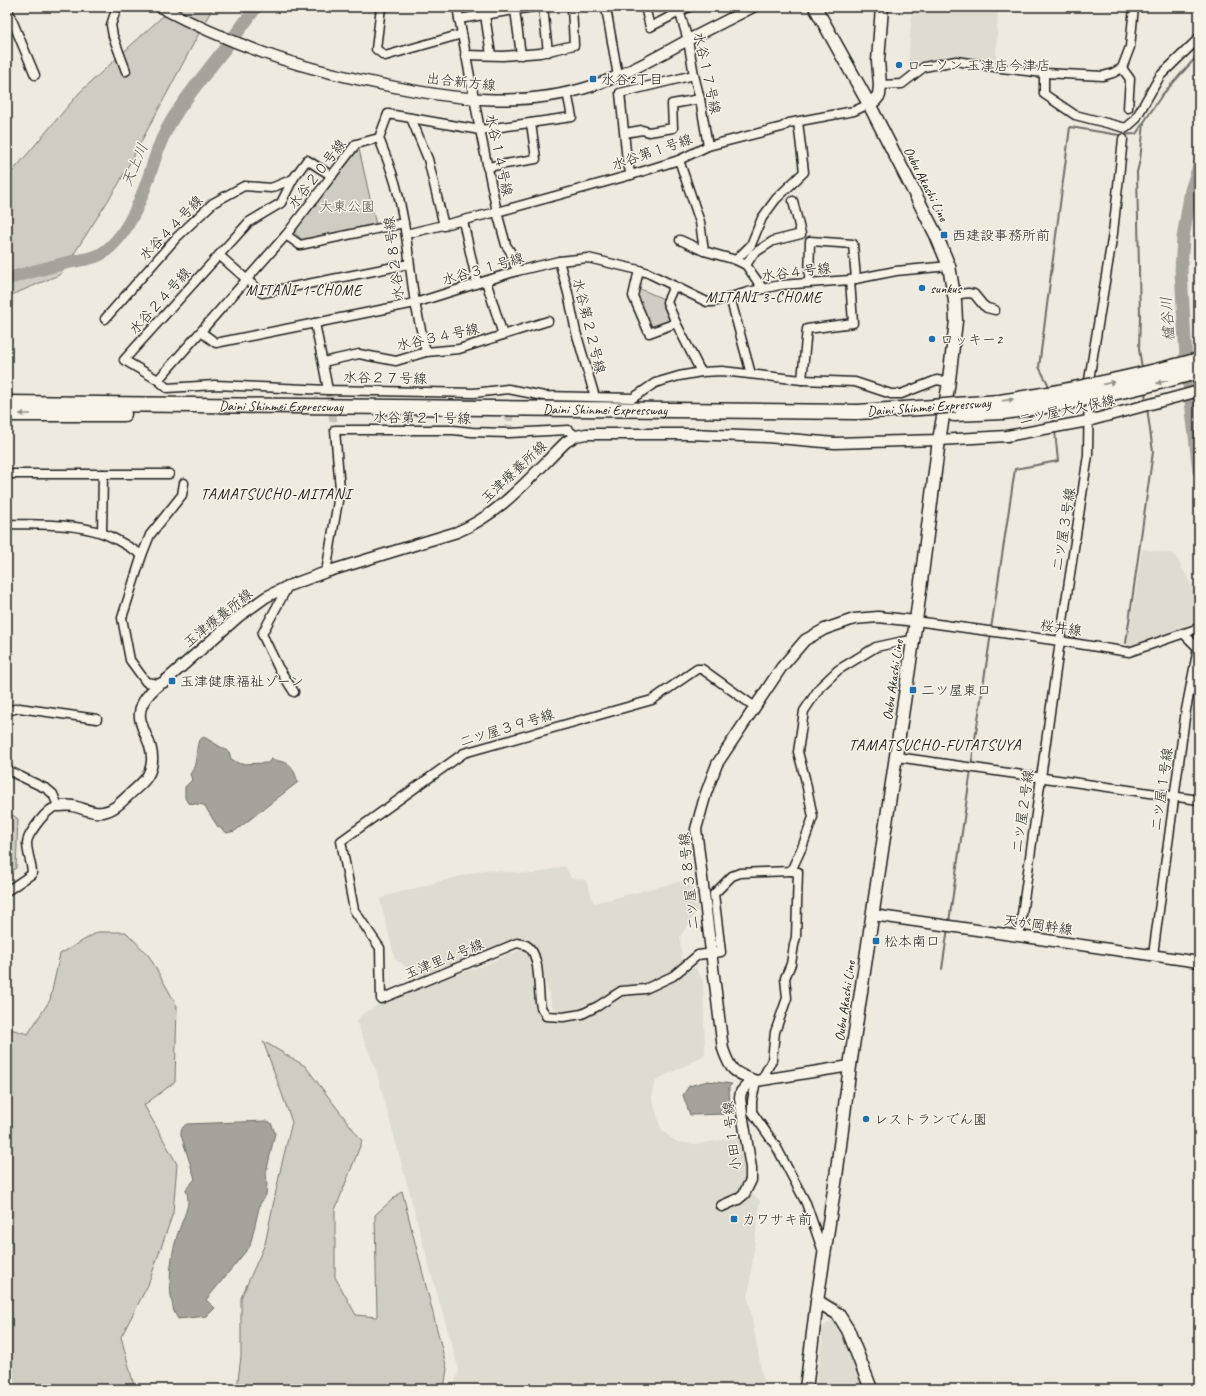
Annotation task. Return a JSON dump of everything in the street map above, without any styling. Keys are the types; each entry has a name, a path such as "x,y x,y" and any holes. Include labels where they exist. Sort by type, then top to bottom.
{"highway":[{"name":"Daini Shinmei Expressway","path":"1044,401 1199,360"},
{"name":"Daini Shinmei Expressway","path":"7,403 858,412 933,411 954,410 1000,402 1044,401 1101,396 1138,388 1199,371"},
{"name":"Daini Shinmei Expressway","path":"7,414 851,421 933,411"}],"main road":[{"name":"Oubu Akashi Line","path":"806,1389 850,1066 897,757 956,321 954,295 949,266 912,188 869,104 815,7"},
{"path":"869,104 879,95 880,85 878,61 882,7"},
{"path":"817,1301 838,1314 848,1330 871,1389"}],"street":[{"path":"117,7 111,26 113,36 126,70"},
{"name":"出合新方線","path":"160,7 192,24 256,50 306,66 365,81 433,94 475,100 523,100 591,86 640,66 753,7"},
{"path":"381,7 376,49 385,56 462,34"},
{"name":"水谷１４号線","path":"457,7 487,167 506,244 517,271"},
{"path":"460,19 533,7"},
{"path":"543,7 548,52"},
{"path":"466,55 548,52 574,45 572,7"},
{"path":"608,7 618,76"},
{"path":"646,7 650,27 679,10 689,7"},
{"path":"880,85 902,84 924,67 956,61 1044,73 1103,76 1113,73 1122,68 1130,46 1134,7"},
{"path":"7,8 35,75"},
{"path":"515,10 521,54"},
{"name":"水谷１７号線","path":"679,10 688,40 708,146"},
{"path":"485,15 491,55"},
{"path":"1044,73 1044,94 1075,115 1126,128 1135,120 1160,76 1199,38"},
{"path":"1122,68 1130,80 1128,108"},
{"path":"631,175 627,161 620,93 694,76"},
{"path":"379,138 388,114 480,130 572,117 567,92"},
{"path":"625,133 642,130 649,132 673,128 672,104 700,99"},
{"name":"水谷第１号線","path":"406,234 498,212 631,175 679,160 708,146 782,127 789,123 854,111 869,104"},
{"path":"411,118 428,159 444,226"},
{"path":"736,260 751,245 762,218 776,199 804,172 798,122"},
{"path":"487,167 536,159 531,123"},
{"name":"水谷２０号線","path":"158,380 247,281 286,235 356,144 379,138"},
{"name":"水谷２８号線","path":"201,332 216,343 315,324 416,302 409,264 406,234 397,190 379,138"},
{"name":"二ツ屋３号線","path":"1060,641 1088,455 1089,380 1113,233 1123,139"},
{"path":"332,176 307,160 293,179 281,203 249,222 219,255 262,293 409,264"},
{"path":"679,160 700,222 704,251"},
{"name":"水谷４４号線","path":"105,319 176,238 213,203 244,186 271,188 293,179"},
{"path":"746,265 753,254 773,241 801,234 793,201"},
{"path":"463,221 477,283"},
{"path":"286,235 300,244 404,224"},
{"path":"680,240 704,251 736,260 746,265 763,289"},
{"path":"802,380 807,329 853,323 853,244 810,241 809,282"},
{"name":"水谷２４号線","path":"219,255 124,360 158,380 167,388 215,385 328,390"},
{"name":"水谷４号線","path":"559,262 588,258 639,270 706,302 713,302 780,285 853,279 949,266"},
{"name":"水谷３１号線","path":"416,302 517,271 559,262"},
{"name":"水谷第２２号線","path":"559,262 594,397"},
{"path":"639,270 633,296 649,333 676,323"},
{"name":"水谷３４号線","path":"323,362 359,354 396,361 426,352 459,349 503,335 486,281"},
{"path":"674,286 667,302 701,372"},
{"path":"954,295 968,293 974,294 987,308 995,310"},
{"path":"730,297 751,374"},
{"path":"416,302 426,352"},
{"path":"503,335 548,321"},
{"name":"水谷２７号線","path":"315,324 328,390 594,397"},
{"path":"594,397 633,398 654,383 701,372 722,371 802,380 855,382 891,394 901,394 936,380 948,382"},
{"name":"二ツ屋大久保線","path":"939,440 1008,436 1088,421 1199,391"},
{"name":"水谷第２１号線","path":"326,572 340,489 335,430 453,430 509,433"},
{"name":"玉津療養所線","path":"509,433 568,430 576,436"},
{"name":"玉津療養所線","path":"58,806 73,806 90,812 103,812 112,809 119,804 145,781 152,763 152,752 139,720 140,709 144,699 159,684 164,682 238,617 266,597 288,586 326,572 457,532 472,526 498,508 566,442 576,436 586,434 631,433 767,437 835,443 939,440"},
{"path":"7,474 169,474"},
{"path":"102,533 103,474"},
{"path":"159,684 146,682 130,660 122,618 150,535 182,495 184,483"},
{"path":"7,524 73,526 102,533 127,545 142,555"},
{"path":"288,586 262,634 278,667 294,692"},
{"name":"二ツ屋３８号線","path":"759,1081 738,1074 728,1065 723,1049 696,829 706,793 717,764 781,668 805,640 825,629 854,619 878,617 916,621"},
{"name":"桜井線","path":"916,621 1129,652 1199,628"},
{"name":"二ツ屋１号線","path":"1153,956 1186,710 1198,648 1183,633"},
{"path":"791,871 803,845 813,817 798,752 804,710 820,687 838,670 876,647 913,640"},
{"name":"二ツ屋２号線","path":"1019,936 1060,641"},
{"name":"二ツ屋３９号線","path":"381,1000 380,948 354,910 341,841 464,753 652,700 697,669 702,669 755,707"},
{"path":"7,711 19,708 97,719"},
{"path":"897,757 1199,800"},
{"path":"7,770 47,789 53,794 58,806 50,810 39,822 31,832 27,841 32,874 27,879 7,891"},
{"path":"711,953 721,952 714,894 722,884 732,876 740,873 798,872 796,937 791,964 785,978 787,998 775,1032 772,1060 759,1081 752,1102 752,1112 776,1146 806,1203 824,1255"},
{"name":"天が岡幹線","path":"873,916 1199,962"},
{"name":"玉津里４号線","path":"381,1000 517,943 526,944 534,955 538,969 541,1007 546,1016 563,1017 582,1014 598,1006 621,991 645,989 673,976 698,955 711,953"},
{"name":"小田１号線","path":"722,1206 738,1200 744,1194 751,1180 740,1098 741,1092 748,1084 850,1066"}],"shaded area":[{"path":"912,7 998,7 996,60 952,57 908,67"},
{"path":"1142,549 1174,554 1199,598 1199,626 1127,648"},
{"path":"204,737 229,752 231,759 240,764 268,763 271,759 286,763 292,767 298,782 235,831 227,833 218,827 204,805 188,803 185,798 185,787 192,780 190,774 193,770 199,740"},
{"path":"565,866 571,878 586,880 594,903 690,879 698,910 680,937 682,964 675,972 642,988 619,991 589,1009 570,1013 554,1012 536,947 528,940 517,939 463,961 442,967 422,978 395,959 380,900 386,896 484,870 533,874"},
{"path":"527,947 535,968 536,1001 541,1017 576,1021 592,1016 621,996 647,993 695,967 703,981 705,1056 656,1080 652,1099 661,1128 668,1136 677,1142 697,1144 741,1137 746,1175 744,1186 760,1201 748,1297 764,1385 758,1389 452,1389 459,1370 377,1073 357,1023 360,1016 367,1011 410,990 482,966"},
{"path":"708,1081 732,1084 729,1087 730,1108 728,1108 727,1111 720,1111 720,1113 728,1112 728,1114 690,1115 683,1095 689,1086"},
{"path":"267,1121 271,1123 275,1133 266,1173 266,1195 260,1204 250,1246 206,1300 215,1308 207,1316 178,1319 171,1300 171,1264 177,1236 188,1206 186,1189 195,1179 181,1135 182,1128 187,1124"},
{"path":"832,1320 839,1329 863,1389 815,1389 824,1326"}],"green space":[{"path":"168,7 213,7 118,185 61,274 7,297 7,178 80,92 164,15"},
{"name":"大東公園","path":"359,149 376,225 302,240 294,232"},
{"path":"638,288 664,299 662,303 670,321 653,328 649,328 637,297"},
{"path":"7,811 18,819 16,868 7,874"},
{"path":"98,932 126,932 149,956 177,1006 175,1082 144,1105 177,1164 173,1213 148,1285 121,1337 135,1389 7,1389 7,1028 28,1034 50,1000 60,954"},
{"path":"263,1041 305,1066 362,1141 335,1210 335,1277 356,1315 377,1317 375,1215 402,1191 447,1369 444,1389 237,1389 241,1356 241,1298 265,1244 292,1122"}],"waterway":[{"name":"天上川","path":"7,279 70,262 92,258 101,254 112,245 130,221 137,207 168,126 189,95 256,7"},
{"path":"1049,389 1039,367 1070,127 1119,135 1136,134 1162,95 1199,54"},
{"path":"1142,368 1139,349 1140,317 1137,172 1140,160 1144,123"},
{"name":"櫨谷川","path":"1199,166 1191,190 1183,238 1181,271 1186,358 1199,471"},
{"path":"1145,390 1146,402"},
{"path":"1126,643 1153,452 1147,408"},
{"path":"1052,411 1054,424"},
{"path":"991,629 1015,469 1058,461 1055,431"},
{"path":"971,766 991,633"},
{"path":"949,922 971,770"},
{"path":"942,969 948,928"}],"tunnel":[{"path":"328,390 335,430"},
{"path":"509,433 510,398"}],"place":[{"name":"ローソン 玉津店今津店","path":"899,65"},
{"name":"水谷2丁目","path":"593,79"},
{"name":"西建設事務所前","path":"944,235"},
{"name":"sunkus","path":"922,288"},
{"name":"ロッキー2","path":"932,339"},
{"name":"玉津健康福祉ゾーン","path":"172,681"},
{"name":"二ツ屋東口","path":"913,690"},
{"name":"松本南口","path":"876,941"},
{"name":"レストランでん園","path":"866,1119"},
{"name":"カワサキ前","path":"734,1219"}],"district":[{"name":"MITANI 1-CHOME","path":"304,290"},
{"name":"MITANI 3-CHOME","path":"764,297"},
{"name":"TAMATSUCHO-MITANI","path":"276,494"},
{"name":"TAMATSUCHO-FUTATSUYA","path":"935,745"}]}
